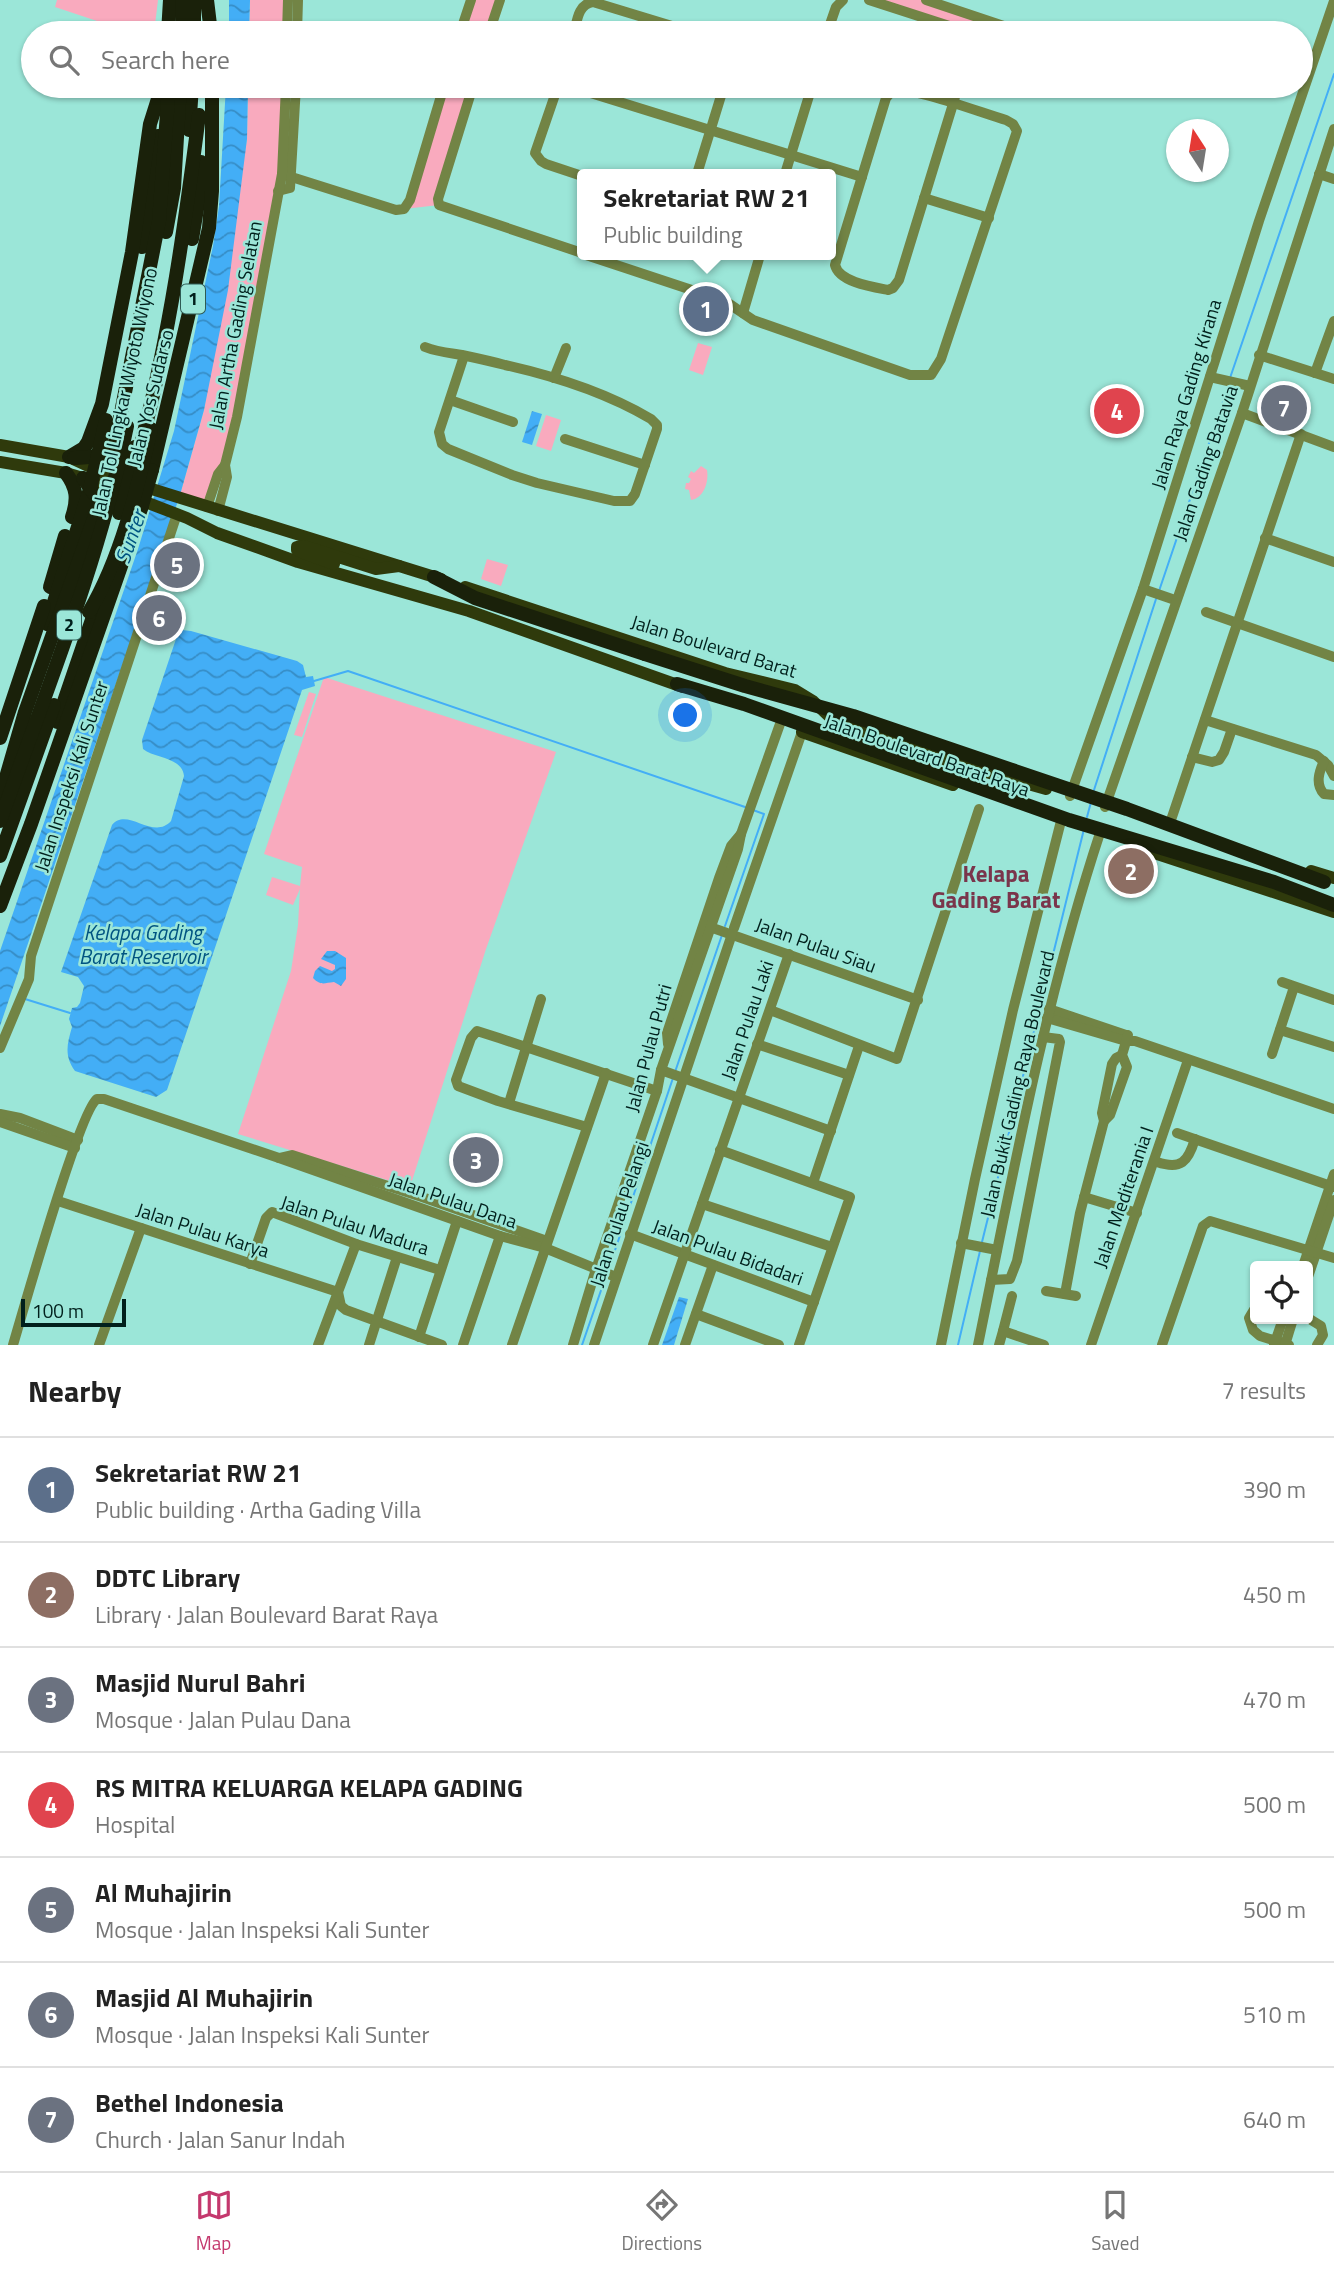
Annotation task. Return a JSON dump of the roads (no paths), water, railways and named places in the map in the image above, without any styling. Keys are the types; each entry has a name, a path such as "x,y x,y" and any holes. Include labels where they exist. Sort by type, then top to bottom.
{"highway":[{"path":"169,21 170,0"},
{"path":"176,0 176,21"},
{"path":"182,21 183,0"},
{"path":"194,0 194,21"},
{"path":"200,0 201,21"},
{"path":"209,0 210,21"},
{"path":"72,458 88,442 102,404 132,252 150,124 162,98"},
{"name":"Jalan Yos Sudarso","path":"0,765 5,738 90,489 147,220 165,98"},
{"path":"72,458 106,453 115,443 159,221 166,151 167,98"},
{"name":"Jalan Tol Lingkar Wiyoto Wiyono","path":"0,821 87,577 114,487 174,188 179,98"},
{"name":"Jalan Tol Lingkar Wiyoto Wiyono","path":"0,856 89,612 127,487 160,330 186,176 191,98"},
{"path":"89,612 104,586 139,482 177,310 200,191 200,98"},
{"name":"Jalan Yos Sudarso","path":"0,905 31,824 142,506 152,470 209,228 212,191 212,98"},
{"path":"136,485 140,447 155,392 180,259 199,115"},
{"path":"115,443 127,450 140,447"},
{"path":"5,738 77,504 74,483 66,473"},
{"path":"0,798 25,712 93,526 97,498 83,478"},
{"path":"23,842 26,818 74,670 132,506 135,502 145,502"},
{"path":"434,576 474,598 745,686 892,729 1331,882"},
{"path":"677,684 744,704 1069,820 1274,882 1334,905"}],"main road":[{"name":"Jalan Boulevard Barat","path":"0,445 72,458 136,485 434,576 725,673 795,690 813,701 834,721 958,764 1168,826 1331,882"},
{"path":"0,462 83,478 177,514 217,533 298,562 452,606"},
{"path":"400,566 376,569 304,546 297,547 297,550 328,563 435,595 452,606"},
{"name":"Jalan Boulevard Barat Raya","path":"452,606 1003,802 1334,912"},
{"path":"1003,802 1008,786 1006,776"}],"street":[{"path":"287,21 288,0"},
{"path":"297,21 298,0"},
{"path":"464,21 471,0"},
{"path":"493,21 499,0"},
{"path":"869,0 934,21"},
{"path":"926,0 989,21"},
{"name":"Jalan Raya Gading Kirana","path":"1313,62 1334,1"},
{"path":"577,21 584,5 593,2 656,21"},
{"path":"832,21 838,2"},
{"name":"Jalan Artha Gading Selatan","path":"286,98 287,175"},
{"name":"Jalan Artha Gading Selatan","path":"212,509 218,474 225,466 237,417 278,191 287,175 295,98"},
{"path":"287,175 396,210 404,209 410,200 440,98"},
{"path":"469,98 438,199 439,205 577,252"},
{"path":"554,98 536,153 537,158 546,164 577,174"},
{"path":"607,98 862,177"},
{"path":"698,169 720,98"},
{"path":"786,169 807,98"},
{"path":"886,98 836,260 836,271 844,277 883,289 893,288 899,280 955,98"},
{"path":"602,260 726,301 753,320 910,375 931,375 941,359 1017,131 1016,127 1006,120 933,98"},
{"name":"Jalan Raya Gading Kirana","path":"1073,797 1215,378 1259,220 1301,98"},
{"name":"Jalan Gading Batavia","path":"1101,806 1172,599 1241,413 1246,385 1259,355 1334,128"},
{"path":"1319,174 1334,179"},
{"path":"924,198 989,218"},
{"path":"743,313 759,260"},
{"path":"1315,373 1334,321"},
{"path":"425,348 464,356 554,378 608,399 655,422 657,429 635,494 627,502 591,496 512,475 448,449 442,444 439,432 464,356"},
{"path":"554,378 566,348"},
{"path":"1259,355 1334,379"},
{"path":"1215,378 1246,385"},
{"path":"450,400 513,422"},
{"path":"1241,413 1334,447"},
{"path":"1168,826 1301,434"},
{"path":"565,439 645,465"},
{"name":"Jalan Inspeksi Kali Sunter","path":"0,1048 29,979 31,956 177,514"},
{"path":"1265,538 1334,562"},
{"path":"1143,589 1172,599"},
{"path":"1206,612 1334,657"},
{"path":"1205,720 1316,755 1324,761 1334,776"},
{"name":"Jalan Pulau Putri","path":"573,1345 606,1273 669,1048 667,1032 681,1003 709,927 731,846 741,834 780,724"},
{"path":"1192,757 1212,762 1219,760 1232,729"},
{"name":"Jalan Pulau Pelangi","path":"594,1345 606,1273 630,1234 802,732"},
{"path":"1324,761 1319,787 1324,794 1334,795"},
{"path":"770,1010 897,1059 979,809"},
{"path":"941,1345 1016,998 1065,823"},
{"name":"Jalan Bukit Gading Raya Boulevard","path":"978,1345 991,1280 993,1249 1048,1014 1098,833"},
{"name":"Jalan Pulau Siau","path":"709,927 732,932 918,1000"},
{"name":"Jalan Pulau Laki","path":"685,1255 789,954"},
{"path":"1282,982 1334,1000"},
{"path":"1272,1054 1294,987"},
{"path":"509,1103 541,999"},
{"path":"1048,1014 1092,1026 1334,1109"},
{"path":"1280,1030 1334,1047"},
{"path":"587,1127 458,1086 456,1080 471,1038 477,1031 657,1091"},
{"path":"991,1280 1010,1279 1017,1261 1060,1042 1054,1037 1043,1037"},
{"path":"1046,1291 1070,1295 1084,1197 1104,1121 1110,1115 1127,1067 1122,1055 1130,1039"},
{"path":"757,1044 849,1075"},
{"path":"813,1183 859,1046"},
{"name":"Jalan Mediterania I","path":"1091,1345 1188,1060"},
{"path":"663,1070 831,1131"},
{"path":"512,1345 606,1073"},
{"name":"Jalan Pulau Dana","path":"13,1345 58,1201 71,1142 91,1103 101,1098 500,1236 546,1245"},
{"path":"0,1114 20,1118 71,1142"},
{"path":"0,1122 71,1142"},
{"path":"1177,1133 1332,1186"},
{"path":"1157,1162 1172,1166 1183,1163 1189,1156 1195,1139"},
{"path":"720,1150 850,1197 799,1345"},
{"name":"Jalan Pulau Dana","path":"279,1158 292,1155 422,1197 546,1245 606,1273"},
{"path":"1311,1261 1334,1174"},
{"path":"1084,1197 1137,1213"},
{"path":"1306,1261 1334,1200"},
{"name":"Jalan Pulau Karya","path":"58,1201 338,1292"},
{"path":"702,1204 832,1247"},
{"name":"Jalan Pulau Madura","path":"250,1264 265,1219 272,1212 356,1244 440,1270"},
{"path":"419,1337 457,1221"},
{"path":"1162,1345 1205,1223 1215,1221 1334,1258"},
{"path":"99,1345 141,1228"},
{"name":"Jalan Pulau Bidadari","path":"630,1234 814,1302"},
{"path":"463,1345 500,1236"},
{"path":"965,1243 993,1249"},
{"path":"318,1345 356,1244"},
{"path":"653,1345 685,1255"},
{"path":"369,1345 397,1257"},
{"path":"685,1345 713,1265"},
{"path":"338,1292 341,1306 346,1310 442,1345"},
{"path":"999,1345 1012,1296"},
{"path":"696,1314 779,1345"},
{"path":"1313,1321 1322,1330 1322,1338 1317,1345"},
{"path":"1251,1324 1252,1330 1281,1344"},
{"path":"1281,1344 1283,1324"},
{"path":"1281,1344 1291,1324"},
{"path":"1003,1331 1044,1345"}],"water":[{"path":"229,0 250,0 249,21 229,21"},
{"path":"225,98 248,98 247,139 228,290 204,410 180,495 0,1026 0,951 138,549 174,431 219,206"},
{"path":"532,411 542,414 532,445 522,442"},
{"name":"Kelapa Gading Barat Reservoir","path":"182,630 297,661 303,665 306,677 313,676 315,686 302,690 167,1090 156,1097 75,1071 68,1055 72,1027 69,1019 72,1008 80,1003 84,986 78,977 61,972 112,825 125,819 156,827 171,821 184,776 182,770 174,762 143,749 142,740 177,636"},
{"path":"327,951 335,951 346,958 346,979 341,986 334,982 321,983 313,978 320,966 332,971 335,969 335,965 321,959"},
{"path":"679,1297 688,1299 674,1345 662,1345"}],"waterway":[{"path":"1230,378 1334,74"},
{"path":"1159,591 1228,387"},
{"path":"1094,790 1156,599"},
{"path":"314,681 348,671 745,807"},
{"path":"1087,817 1091,802"},
{"path":"725,926 764,814 753,810"},
{"path":"982,1242 1084,829"},
{"path":"675,1072 722,935"},
{"path":"25,999 70,1013"},
{"path":"609,1268 673,1078"},
{"path":"958,1345 980,1251"},
{"path":"582,1345 606,1276"}],"place":[{"name":"Sekretariat RW 21","path":"706,309"},
{"name":"Bethel Indonesia","path":"1284,408"},
{"name":"RS MITRA KELUARGA KELAPA GADING","path":"1117,411"},
{"name":"Al Muhajirin","path":"177,565"},
{"name":"Masjid Al Muhajirin","path":"159,618"},
{"name":"DDTC Library","path":"1131,871"},
{"name":"Masjid Nurul Bahri","path":"476,1160"}],"district":[{"name":"Kelapa Gading Barat","path":"996,887"}],"water label":[{"name":"Sunter","path":"131,537"}]}
